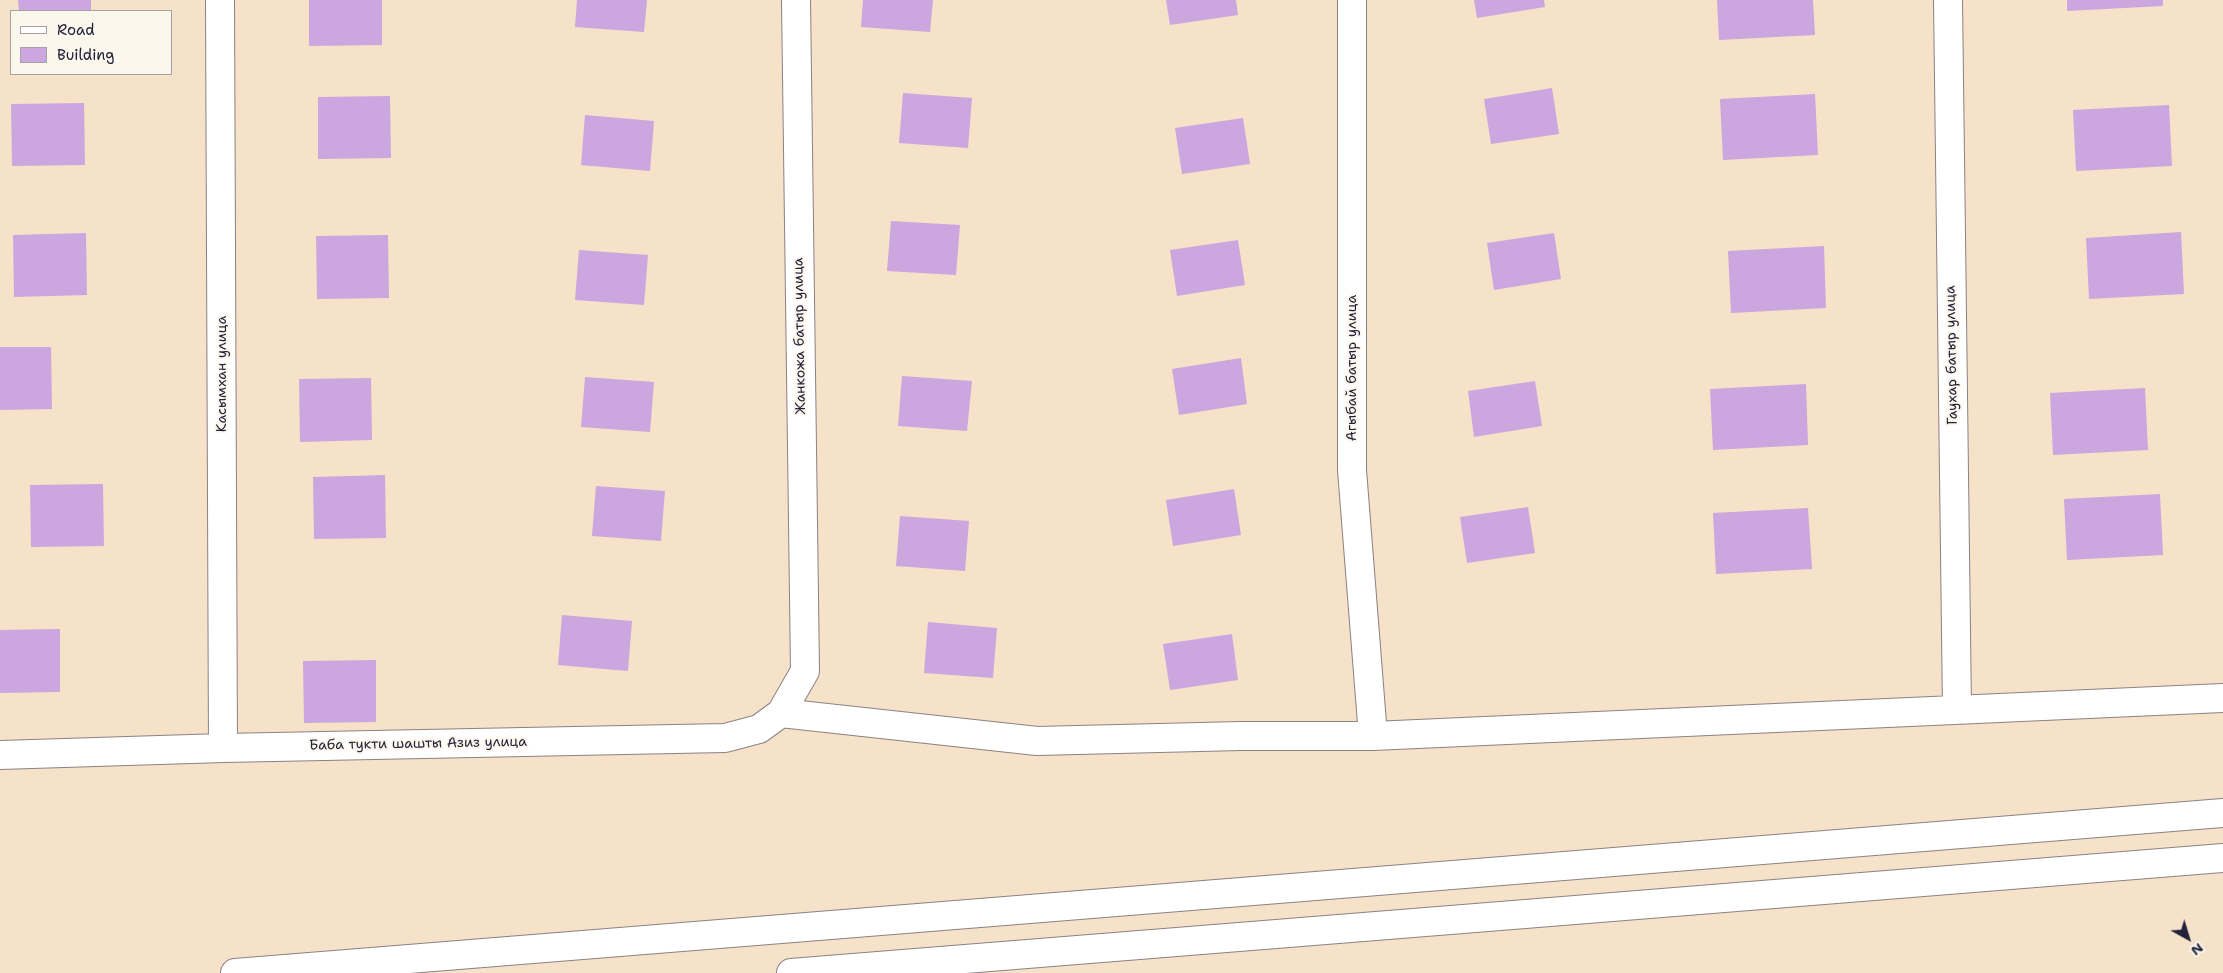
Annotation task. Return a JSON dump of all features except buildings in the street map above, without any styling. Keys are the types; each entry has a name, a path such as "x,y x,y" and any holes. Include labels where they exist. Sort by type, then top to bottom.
{"main road":[{"name":"Касымхан улица","path":"220,0 223,748"},
{"name":"Жанкожа батыр улица","path":"796,0 804,672"},
{"name":"Агыбай батыр улица","path":"1352,0 1352,470 1373,736"},
{"name":"Гаухар батыр улица","path":"1948,0 1957,710"},
{"name":"Баба тукти шашты Азиз улица","path":"0,755 223,748 725,738 759,729 781,713 804,672"},
{"path":"781,713 1037,741 1241,736 1373,736 2223,698"},
{"path":"235,973 2223,813"},
{"path":"791,973 2223,858"}]}
